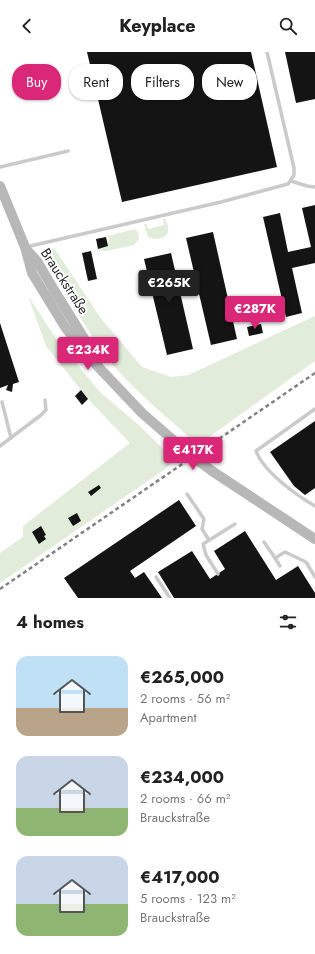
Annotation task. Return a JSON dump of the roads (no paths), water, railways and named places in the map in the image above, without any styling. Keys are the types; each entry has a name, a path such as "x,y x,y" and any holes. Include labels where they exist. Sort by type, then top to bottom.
{"street":[{"name":"Brauckstraße","path":"0,186 25,247 37,261 105,373 142,413 188,453 212,471 315,539"}],"lane":[{"path":"25,247 282,187 288,184 294,175 294,168 267,52"},
{"path":"0,167 68,151"},
{"path":"291,181 315,187"},
{"path":"0,446 41,416 46,410 45,400"},
{"path":"2,402 11,438"},
{"path":"315,409 256,451 259,458 273,474 300,497 315,506"},
{"path":"187,494 204,519 202,529 209,540"},
{"path":"218,574 206,555 203,544 235,524"},
{"path":"264,542 280,566"},
{"path":"275,558 284,552 306,562 315,577"},
{"path":"156,577 170,598"}],"railway":[{"path":"0,589 315,373"}]}
